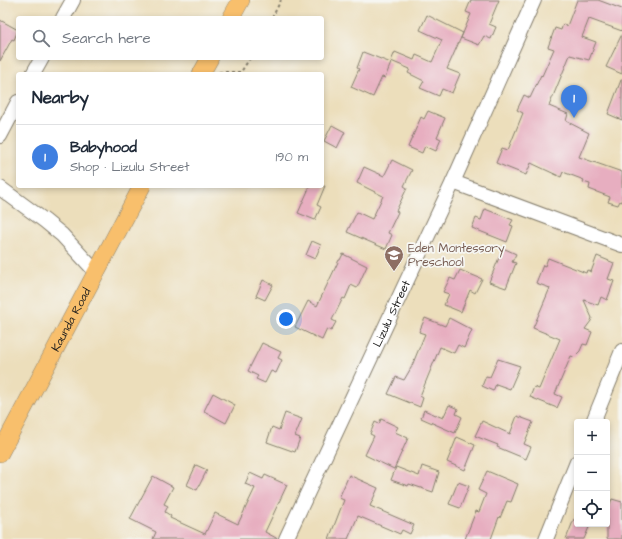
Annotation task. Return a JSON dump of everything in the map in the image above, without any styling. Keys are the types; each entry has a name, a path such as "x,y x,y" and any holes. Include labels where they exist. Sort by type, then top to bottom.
{"main road":[{"path":"232,16 241,0"},
{"name":"Kaunda Road","path":"0,453 141,188"}],"street":[{"path":"64,16 73,0"},
{"name":"Lizulu Street","path":"286,539 453,182 534,0"},
{"path":"34,72 41,60"},
{"path":"0,136 16,106"},
{"path":"453,182 622,245"},
{"path":"1,192 56,230 96,272"},
{"path":"594,419 622,351"},
{"path":"546,539 574,469"}],"path":[{"path":"273,16 281,0"},
{"path":"205,68 241,72 249,60"}],"building":[{"path":"471,0 499,0 489,24 496,27 491,39 484,36 479,45 461,38 471,14 466,12"},
{"path":"577,0 598,0 622,9 622,31 589,19 582,37 596,42 589,60 570,55 549,106 568,114 566,121 589,133 579,157 622,172 622,202 620,201 618,205 608,202 610,197 589,189 590,184 583,182 584,180 563,172 561,177 531,163 526,175 496,163 502,148 508,150 523,113 517,110 524,95 530,98 554,49 548,47 555,28 561,30 563,24 567,26"},
{"path":"427,15 463,33 447,69 460,74 452,93 442,89 439,96 420,88 424,81 408,73 410,69 391,61 395,52 414,60 416,55 432,62 442,40 420,30"},
{"path":"0,20 16,29 16,35 14,40 12,39 0,61"},
{"path":"622,34 622,74 606,67"},
{"path":"363,52 391,63 385,78 382,77 373,97 351,87 359,69 357,68"},
{"path":"622,80 622,120 608,114"},
{"path":"428,111 445,118 437,137 441,139 436,151 425,146 422,153 408,147 421,117 424,119"},
{"path":"332,125 345,132 337,148 324,141"},
{"path":"392,160 412,170 404,186 407,188 396,211 398,212 388,233 392,235 386,249 347,232 357,212 372,219 383,196 357,183 364,167 384,176"},
{"path":"325,186 317,205 321,207 315,220 298,213 309,188 324,188"},
{"path":"485,209 513,220 510,225 513,226 507,242 472,228 476,218 481,220"},
{"path":"312,241 321,245 315,259 306,255"},
{"path":"503,248 516,254 512,262 516,263 506,288 489,282"},
{"path":"343,254 367,266 357,288 351,285 345,299 343,298 332,320 336,322 331,331 327,329 322,340 295,327 308,301 317,306"},
{"path":"597,256 614,263 608,279 614,281 607,300 601,297 598,305 584,300 592,318 585,329 592,332 587,345 583,344 580,351 574,357 571,356 555,394 562,397 557,408 530,397 534,387 539,389 560,339 533,328 550,288 536,283 543,265 545,266 548,258 586,273 587,270 591,272"},
{"path":"460,270 482,279 475,293 470,290 461,312 444,305 449,294 443,292 450,278 455,280"},
{"path":"263,280 273,285 265,300 256,296"},
{"path":"425,318 445,326 449,318 472,330 464,348 458,345 454,353 440,347 420,396 423,398 420,407 388,394 396,377 404,380 411,368 425,334 419,332"},
{"path":"262,343 281,352 278,358 282,360 276,373 271,371 265,383 256,379 258,376 248,371"},
{"path":"498,359 520,366 510,389 496,384 493,391 482,386 486,376 490,377"},
{"path":"213,393 235,405 226,423 204,411"},
{"path":"449,405 458,409 456,414 462,417 455,433 421,418 424,410 443,418"},
{"path":"285,413 302,419 295,436 300,438 295,452 267,442 272,427 279,430"},
{"path":"517,416 533,422 524,444 531,447 526,459 497,447 498,445 475,436 482,421 510,434"},
{"path":"381,419 398,427 395,432 408,438 394,469 365,455 374,436 370,434 375,422 379,424"},
{"path":"457,437 475,445 465,470 447,462"},
{"path":"196,465 207,470 197,490 187,485"},
{"path":"422,466 439,472 433,492 391,480 396,467 419,476"},
{"path":"487,471 518,484 511,502 507,501 500,518 499,517 491,539 465,539 476,511 479,512 486,494 478,490"},
{"path":"250,473 263,479 265,475 287,485 265,532 278,539 153,539 156,532 130,519 153,476 173,487 164,504 168,506 165,512 171,516 170,518 205,534 215,513 238,524 255,488 245,484"},
{"path":"349,475 378,488 370,506 414,525 410,534 402,530 400,534 358,516 348,539 329,539 344,500 339,498"},
{"path":"458,482 469,486 460,508 449,504"},
{"path":"612,499 622,502 622,539 607,539 607,527 610,527 610,504"},
{"path":"574,519 574,527 589,527 584,539 566,539"}],"place":[{"name":"Babyhood","path":"574,118"},
{"name":"Eden Montessory Preschool","path":"394,272"}]}
